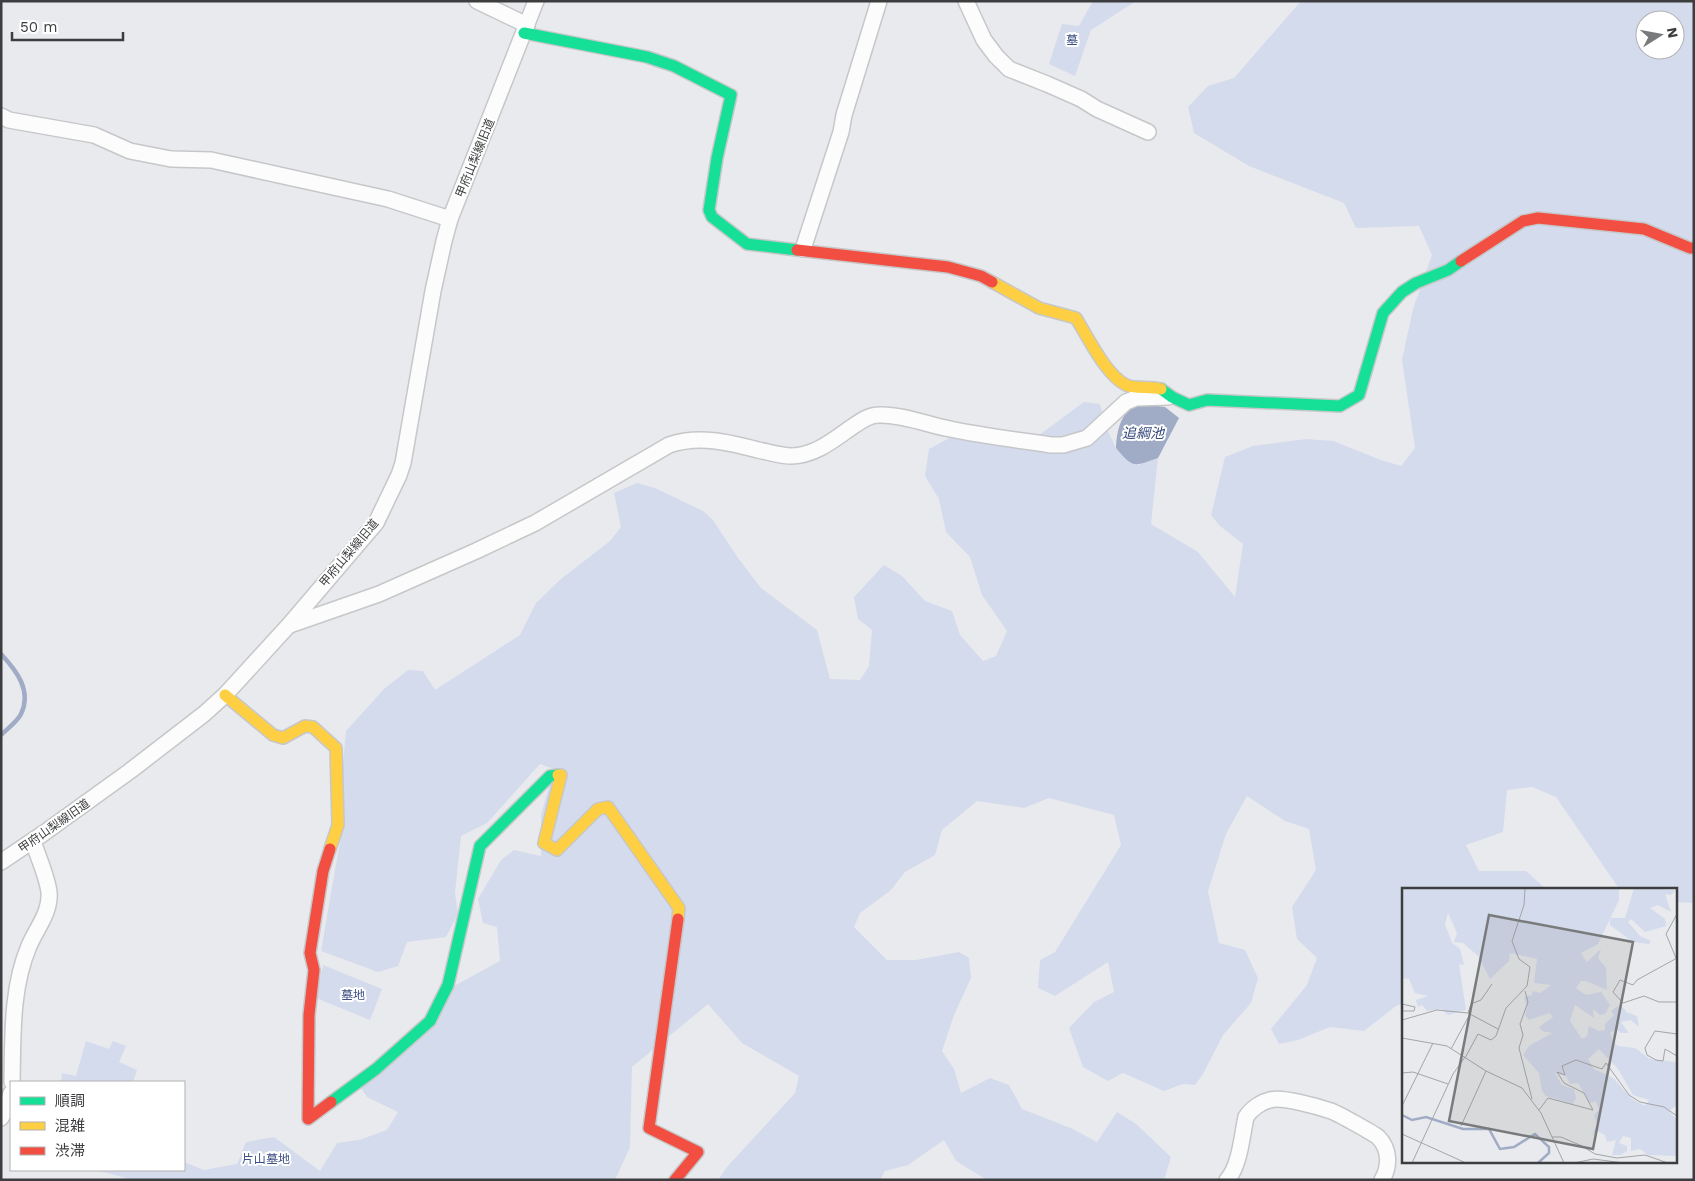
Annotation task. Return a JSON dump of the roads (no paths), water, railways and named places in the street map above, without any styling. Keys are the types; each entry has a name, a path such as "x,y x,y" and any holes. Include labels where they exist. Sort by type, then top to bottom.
{"street":[{"path":"477,1 525,29 647,57 674,66 731,94 717,158 709,210 712,217 747,244 948,267 980,276 1039,308 1076,318 1098,355 1110,371 1126,385 1160,388 1172,397 1189,405 1207,400 1340,406 1359,394 1382,313 1390,304 1402,292 1416,283 1448,270 1523,220 1538,218 1644,229 1694,248"},
{"name":"甲府山梨線旧道","path":"1,862 130,771 204,714 290,625 376,523 403,463 433,291 450,219 536,1"},
{"path":"803,249 841,132 844,115 878,1"},
{"path":"966,1 984,40 1009,69 1081,99 1096,109 1148,132"},
{"path":"1,116 9,120 94,135 130,151 171,159 211,160 388,199 450,219"},
{"path":"290,625 379,594 476,551 535,523 669,445 683,440 704,439 733,443 784,456 798,456 812,453 866,418 879,415 896,416 952,430 1051,445 1063,445 1087,438 1126,402 1136,398 1172,397"},
{"path":"224,695 273,735 283,738 305,726 313,728 336,748 338,825 323,871 310,953 314,970 309,1015 308,1119 376,1069 430,1021 448,985 480,846 550,776 560,775 544,843 557,850 598,810 608,808 679,908 649,1128 698,1152 675,1180"},
{"path":"12,1081 14,1008 22,965 29,945 48,907 49,892 33,841"},
{"path":"1,1118 10,1096"},
{"path":"1227,1180 1232,1175 1235,1166 1246,1117 1250,1111 1271,1099 1288,1100 1332,1111 1378,1137 1385,1149 1388,1160 1382,1180"}],"water":[{"name":"追綱池","path":"1142,404 1165,407 1179,418 1158,458 1134,464 1126,459 1116,448 1119,427 1125,415 1129,410"}],"waterway":[{"path":"1,654 17,674 24,689 25,697 21,714 1,735"}],"park label":[{"name":"墓","path":"1072,40"},
{"name":"墓地","path":"353,995"},
{"name":"片山墓地","path":"266,1159"}]}
